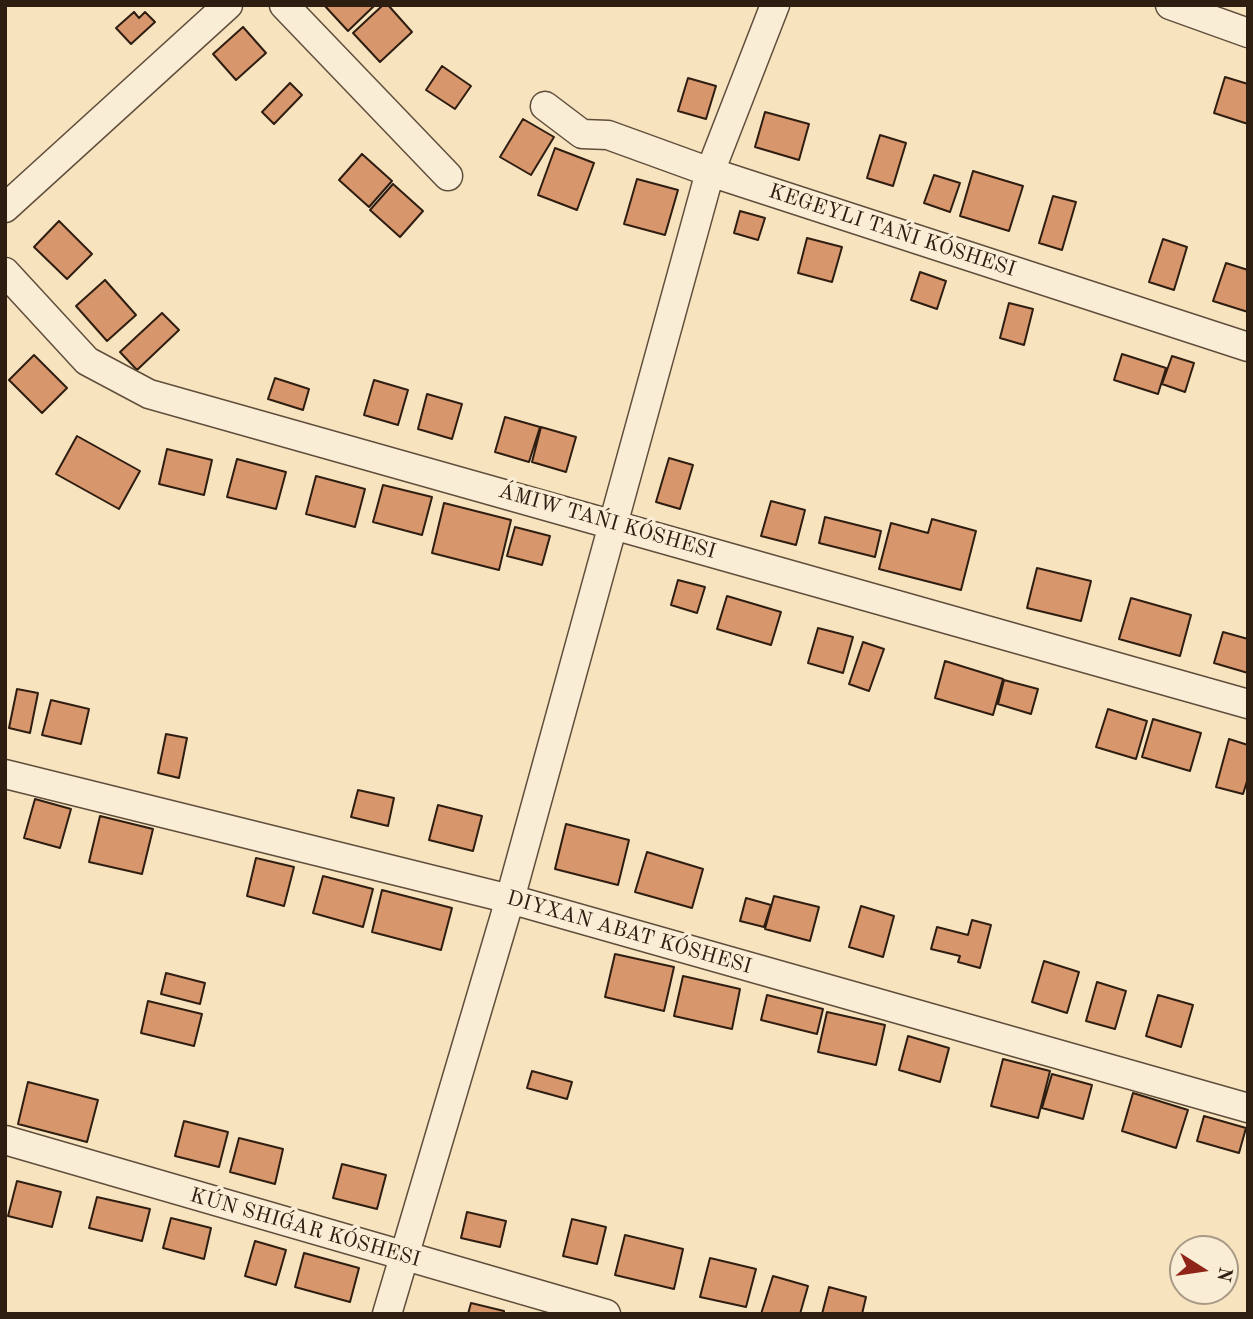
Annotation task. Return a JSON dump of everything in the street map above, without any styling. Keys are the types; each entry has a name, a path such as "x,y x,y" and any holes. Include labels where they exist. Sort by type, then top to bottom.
{"street":[{"path":"5,208 228,5"},
{"path":"285,5 448,176"},
{"path":"387,1314 402,1256 510,899 710,172 775,5"},
{"path":"1170,5 1248,33"},
{"path":"545,106 582,135 608,135 710,172 1248,347"},
{"path":"5,272 87,362 149,394 1248,704"},
{"name":"DIYXAN ABAT KÓSHESI","path":"5,775 510,899 1248,1108"},
{"path":"5,1140 606,1314"}],"building":[{"path":"324,5 375,5 348,31"},
{"path":"383,5 388,5 412,32 380,62 353,33"},
{"path":"134,12 139,18 145,12 155,22 131,44 116,28"},
{"path":"243,27 266,53 236,80 213,54"},
{"path":"442,66 471,86 455,109 426,90"},
{"path":"1225,77 1248,84 1248,124 1214,113"},
{"path":"688,78 716,86 706,119 678,111"},
{"path":"290,83 302,95 274,124 262,112"},
{"path":"765,112 809,124 799,160 755,147"},
{"path":"523,119 554,137 531,175 500,157"},
{"path":"880,135 906,143 893,186 867,178"},
{"path":"555,148 594,163 577,210 538,195"},
{"path":"362,154 392,181 369,207 339,180"},
{"path":"973,171 1023,186 1009,231 960,216"},
{"path":"934,175 960,183 950,212 924,203"},
{"path":"637,179 678,190 665,235 624,224"},
{"path":"393,184 423,211 400,237 370,210"},
{"path":"1053,196 1076,202 1062,250 1039,243"},
{"path":"740,211 765,218 758,240 734,233"},
{"path":"59,221 92,254 67,279 34,247"},
{"path":"807,238 842,247 832,282 798,273"},
{"path":"1163,239 1187,247 1174,290 1149,282"},
{"path":"1226,263 1248,270 1248,312 1213,301"},
{"path":"920,272 946,281 937,309 911,300"},
{"path":"105,280 136,315 107,341 76,306"},
{"path":"1009,303 1033,309 1024,345 1000,338"},
{"path":"162,313 179,330 137,370 120,352"},
{"path":"1122,354 1166,368 1158,394 1114,380"},
{"path":"34,355 67,388 42,413 9,380"},
{"path":"1172,356 1194,363 1185,392 1162,384"},
{"path":"275,378 309,389 303,410 268,399"},
{"path":"374,380 408,390 398,425 364,415"},
{"path":"427,394 462,404 452,439 418,429"},
{"path":"505,417 540,427 529,462 495,452"},
{"path":"541,427 576,437 566,472 532,462"},
{"path":"77,436 140,471 119,509 56,474"},
{"path":"167,449 212,460 204,495 159,484"},
{"path":"669,458 693,465 680,509 656,502"},
{"path":"237,459 286,472 276,509 227,497"},
{"path":"316,476 365,489 355,527 306,514"},
{"path":"383,485 432,497 422,535 373,522"},
{"path":"771,501 805,510 796,545 761,536"},
{"path":"444,503 511,520 499,570 432,553"},
{"path":"825,517 881,531 875,557 819,543"},
{"path":"932,519 976,531 961,590 879,569 891,523 928,533"},
{"path":"515,527 550,536 542,565 507,556"},
{"path":"1037,568 1091,581 1081,621 1027,608"},
{"path":"678,580 705,587 697,613 671,605"},
{"path":"727,596 781,612 771,645 717,629"},
{"path":"1131,598 1191,615 1180,656 1119,639"},
{"path":"818,628 853,637 843,673 808,663"},
{"path":"1223,632 1248,639 1248,673 1214,663"},
{"path":"863,642 884,649 869,691 849,684"},
{"path":"945,661 1003,679 993,715 935,698"},
{"path":"1004,680 1038,689 1031,714 998,704"},
{"path":"17,689 38,693 30,733 9,728"},
{"path":"51,700 89,709 81,744 42,735"},
{"path":"1108,709 1147,721 1136,759 1096,747"},
{"path":"1153,719 1201,733 1190,771 1142,757"},
{"path":"166,734 187,738 179,778 158,773"},
{"path":"1229,739 1248,745 1248,778 1243,794 1216,787"},
{"path":"358,790 394,798 388,826 351,817"},
{"path":"35,799 71,809 60,848 24,838"},
{"path":"438,805 482,816 473,851 429,840"},
{"path":"100,816 153,829 142,874 89,862"},
{"path":"566,824 629,840 618,885 555,869"},
{"path":"647,852 703,869 692,908 635,892"},
{"path":"256,858 294,867 284,906 247,896"},
{"path":"323,876 373,889 363,927 313,913"},
{"path":"382,890 452,908 441,950 372,932"},
{"path":"774,896 819,907 810,941 765,929"},
{"path":"746,898 771,905 764,927 740,921"},
{"path":"861,906 894,916 883,957 849,947"},
{"path":"972,920 991,925 980,968 958,962 960,956 931,949 937,927 968,935"},
{"path":"615,954 674,967 664,1011 605,997"},
{"path":"1044,961 1079,972 1067,1013 1032,1002"},
{"path":"166,973 205,983 200,1004 161,994"},
{"path":"683,976 740,989 732,1029 674,1016"},
{"path":"1097,982 1126,991 1115,1029 1086,1021"},
{"path":"767,995 823,1009 817,1034 761,1020"},
{"path":"1158,995 1193,1005 1181,1047 1146,1036"},
{"path":"148,1001 202,1014 194,1046 141,1033"},
{"path":"827,1012 885,1025 876,1065 818,1052"},
{"path":"908,1036 949,1048 940,1082 899,1070"},
{"path":"1003,1059 1050,1071 1038,1118 991,1106"},
{"path":"532,1071 572,1082 567,1099 527,1088"},
{"path":"1052,1074 1092,1085 1083,1119 1042,1108"},
{"path":"28,1082 98,1100 87,1142 18,1124"},
{"path":"1133,1093 1188,1110 1176,1148 1122,1131"},
{"path":"1204,1116 1246,1128 1239,1153 1197,1141"},
{"path":"184,1121 228,1132 219,1167 175,1156"},
{"path":"239,1138 283,1149 275,1184 230,1172"},
{"path":"342,1164 386,1175 377,1209 333,1198"},
{"path":"17,1181 61,1192 52,1227 8,1216"},
{"path":"97,1197 150,1209 142,1241 89,1228"},
{"path":"467,1212 506,1221 500,1247 461,1238"},
{"path":"171,1218 211,1228 204,1259 163,1248"},
{"path":"572,1219 606,1227 597,1264 563,1256"},
{"path":"625,1235 683,1249 674,1289 615,1275"},
{"path":"255,1241 286,1250 276,1285 245,1276"},
{"path":"304,1253 359,1268 350,1302 295,1287"},
{"path":"710,1258 756,1269 746,1307 700,1297"},
{"path":"773,1276 808,1286 800,1314 761,1314"},
{"path":"829,1287 866,1297 862,1314 822,1314"},
{"path":"471,1303 504,1311 504,1314 468,1314"}]}
